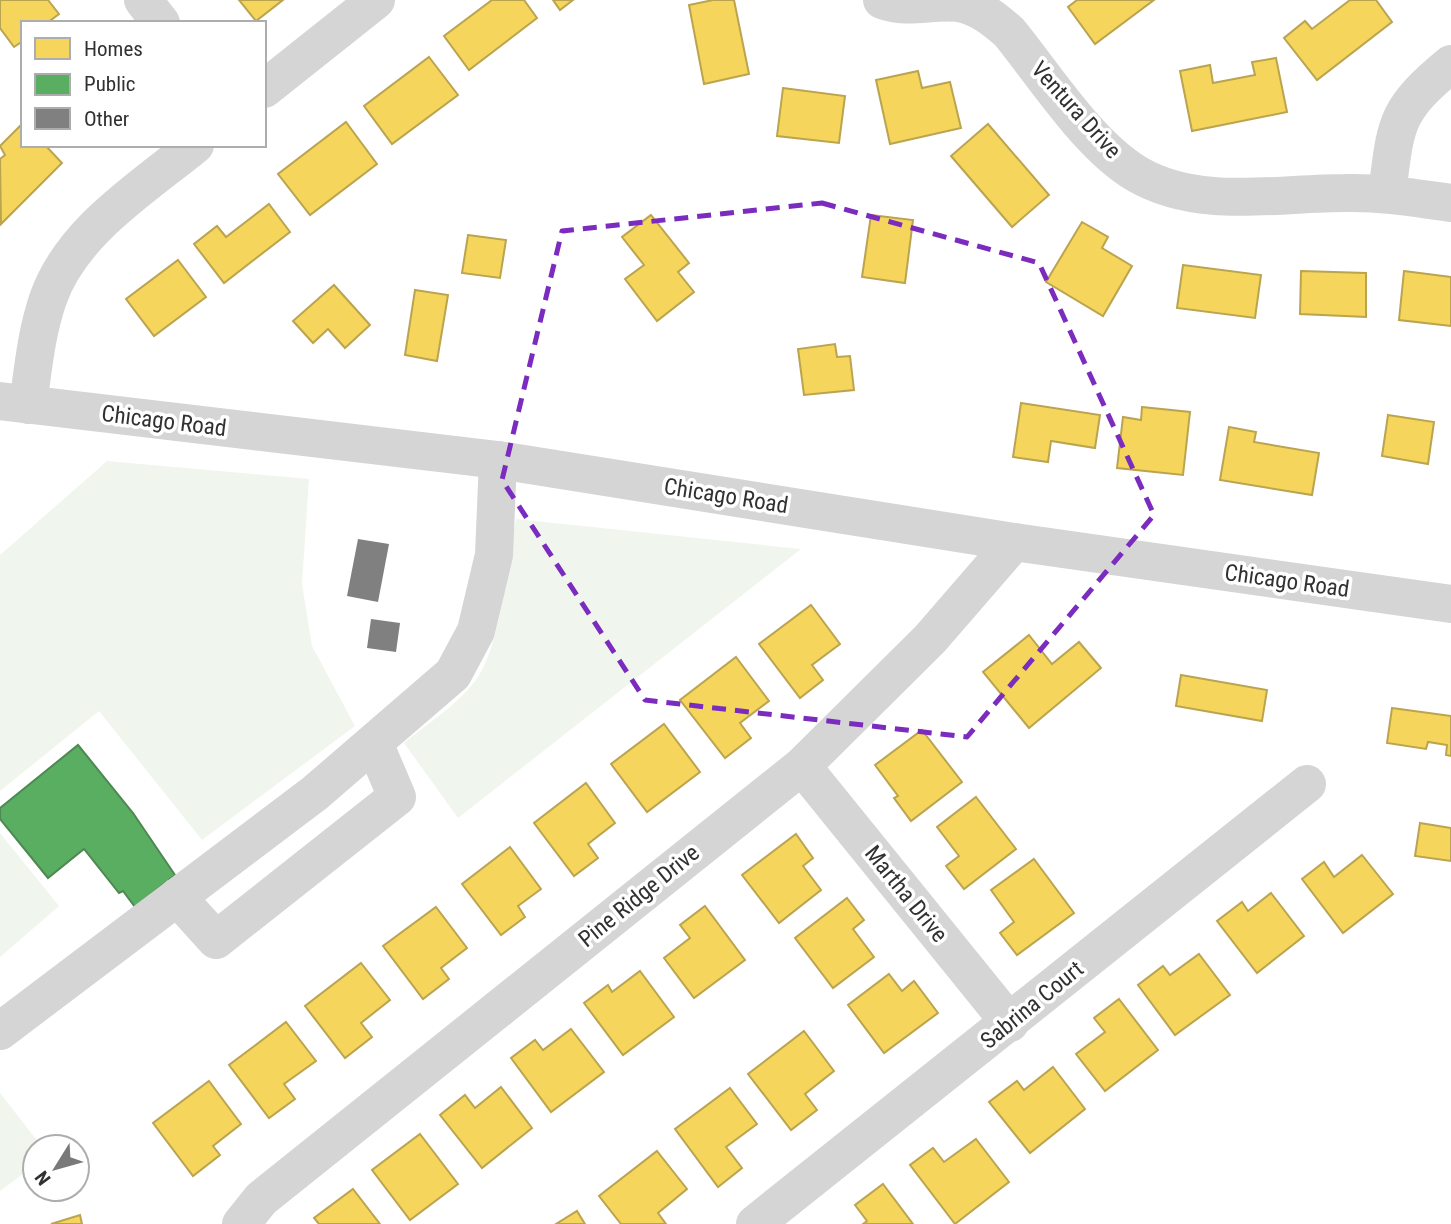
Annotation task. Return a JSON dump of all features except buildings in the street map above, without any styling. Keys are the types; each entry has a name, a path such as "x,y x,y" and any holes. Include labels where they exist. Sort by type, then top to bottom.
{"street":[{"path":"143,0 159,21"},
{"path":"266,87 376,0"},
{"name":"Ventura Drive","path":"882,0 892,4 921,6 974,4 1009,32 1107,150 1136,173 1177,192 1207,196 1387,194 1451,204"},
{"path":"1387,194 1396,130 1405,107 1422,88 1451,64"},
{"path":"14,403 62,268 112,213 193,147"},
{"name":"Chicago Road","path":"14,403 498,460 1014,542 1451,604"},
{"path":"0,1031 315,793 453,674 476,631 494,555 498,460"},
{"name":"Pine Ridge Drive","path":"241,1224 261,1199 802,766 930,639 1014,542"},
{"path":"177,897 216,940 397,797 373,744"},
{"name":"Martha Drive","path":"802,766 1010,1023"},
{"name":"Sabrina Court","path":"755,1224 1307,784"}],"highlighted area":[{"path":"822,203 1039,263 1154,515 967,737 645,700 502,480 562,231"}],"shaded area":[{"path":"107,461 309,479 302,584 312,646 355,726 202,840 99,711 0,791 0,555"},
{"path":"516,519 801,549 458,818 404,743 458,700 483,668 500,614"},
{"path":"0,833 59,906 0,957"},
{"path":"0,1093 31,1133 21,1133 21,1175 0,1191"}]}
